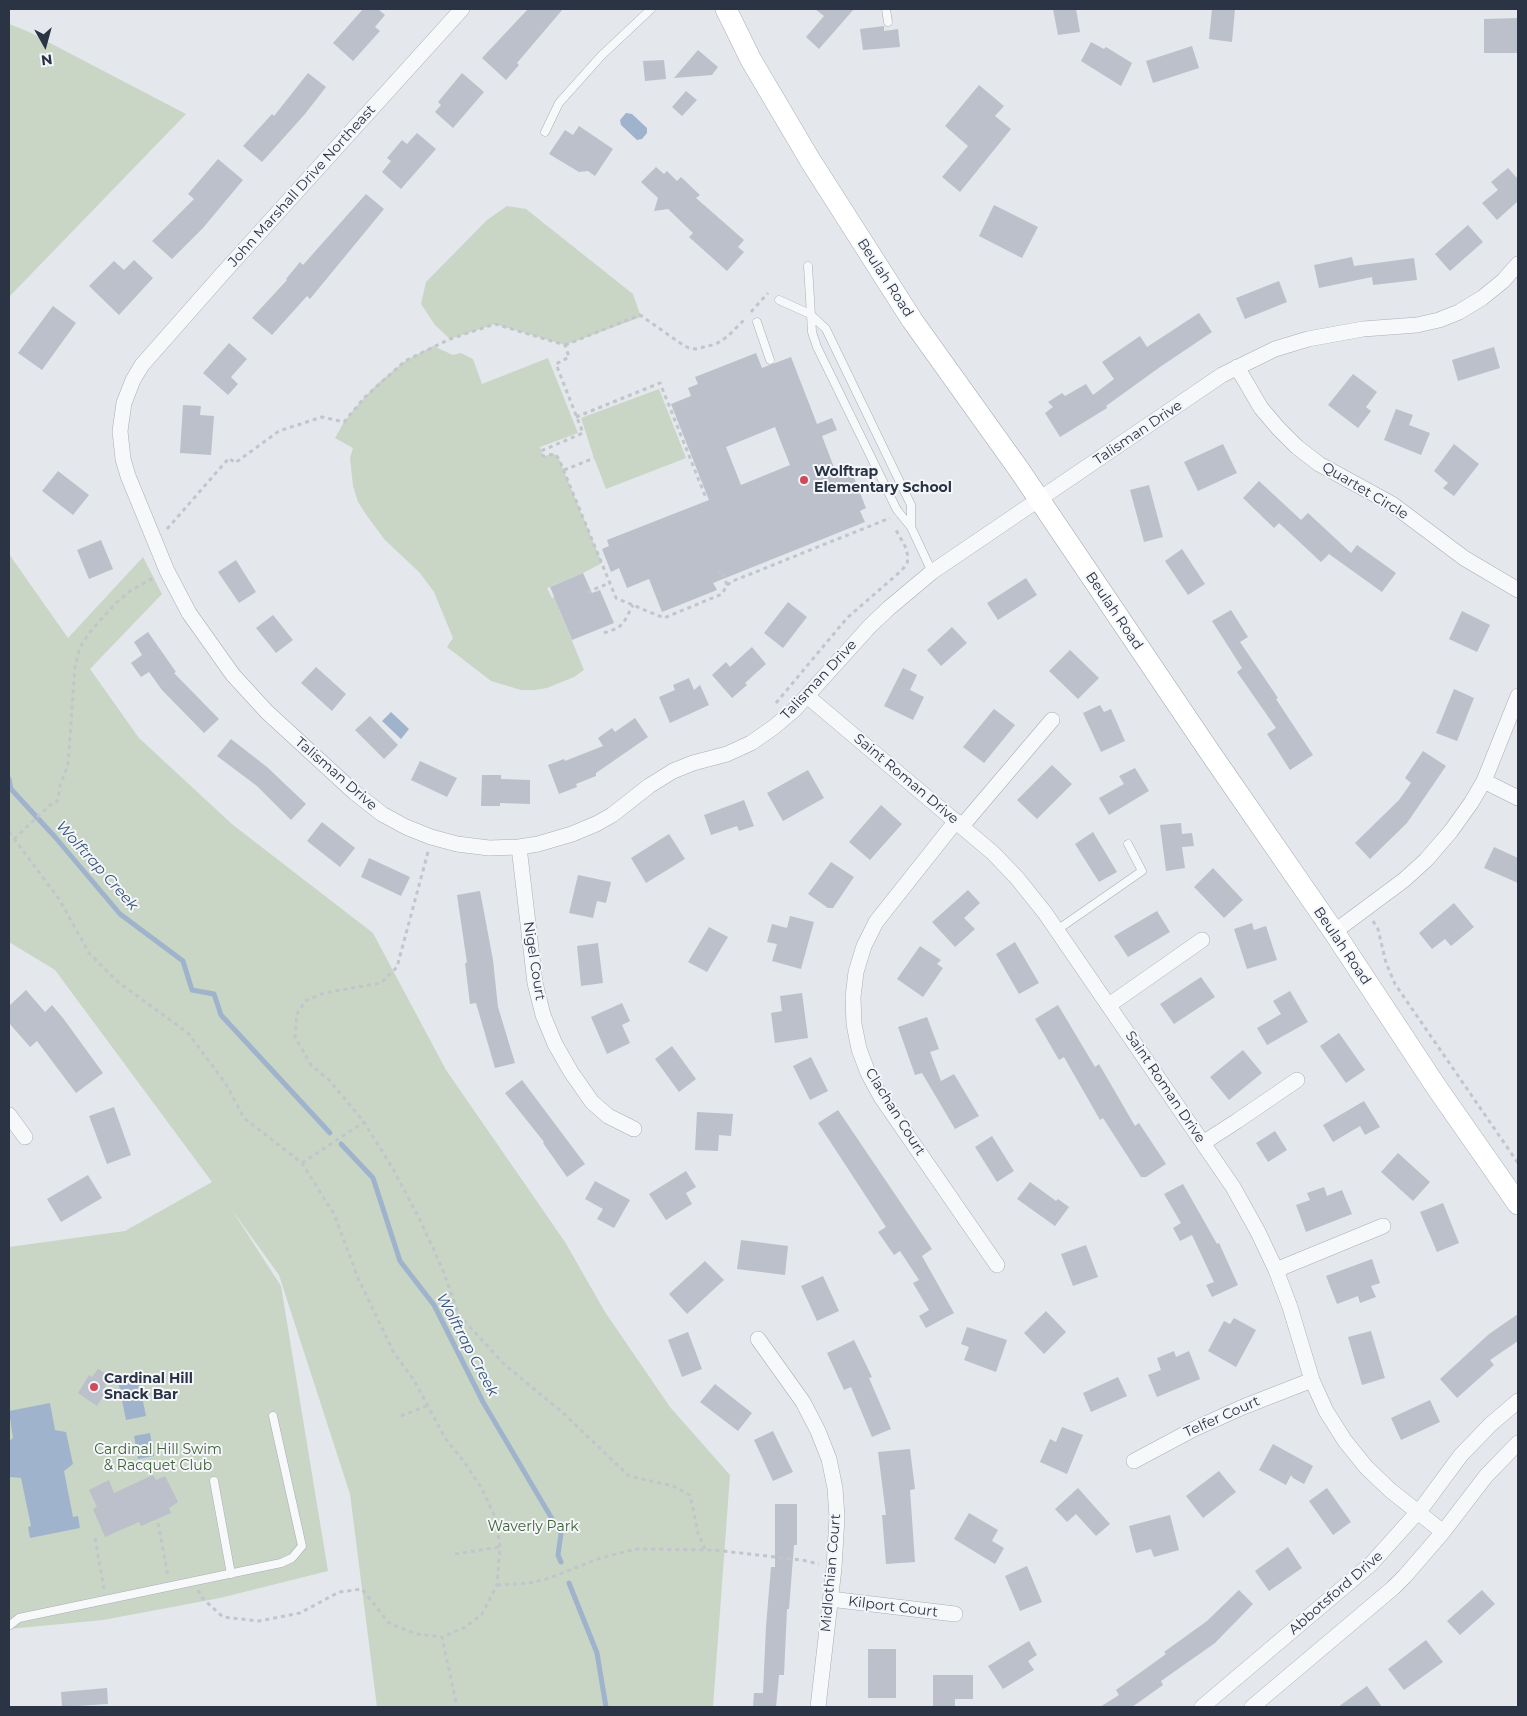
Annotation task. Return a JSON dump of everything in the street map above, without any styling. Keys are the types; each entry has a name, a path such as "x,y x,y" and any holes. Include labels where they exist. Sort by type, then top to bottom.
{"main road":[{"name":"Beulah Road","path":"726,9 765,84 845,216 912,320 1039,499 1203,743 1334,932 1437,1088 1518,1204"}],"street":[{"name":"John Marshall Drive Northeast","path":"142,364 462,9"},
{"name":"Talisman Drive","path":"142,364 133,380 124,404 120,431 128,476 167,571 190,613 220,659 267,712 354,792 406,828 458,844 489,848 519,847 538,844 572,834 596,824 612,815 649,786 673,771 693,763 727,754 750,743 774,728 796,709 870,626 932,572 1237,367 1275,349 1308,339 1362,329 1417,325 1439,320 1458,312 1482,298 1503,281 1518,264"},
{"name":"Quartet Circle","path":"1237,367 1261,408 1278,428 1319,464 1392,504 1464,558 1518,590"},
{"name":"Saint Roman Drive","path":"807,696 993,853 1017,878 1058,930 1203,1143 1237,1195 1258,1232 1276,1270 1290,1307 1312,1380 1326,1411 1345,1441 1366,1467 1390,1490 1443,1532"},
{"path":"1334,932 1395,888 1426,860 1462,816 1484,781 1518,696"},
{"name":"Clachan Court","path":"997,1265 881,1097 864,1065 858,1049 854,1024 853,997 856,972 864,946 876,922 959,823 1052,720"},
{"path":"1484,781 1518,798"},
{"name":"Nigel Court","path":"519,847 535,982 543,1015 552,1037 571,1072 592,1102 608,1116 634,1129"},
{"path":"1109,1005 1202,940"},
{"path":"1203,1143 1238,1122 1297,1080"},
{"path":"9,1115 25,1137"},
{"path":"1276,1270 1383,1226"},
{"name":"Midlothian Court","path":"758,1339 803,1402 818,1431 829,1459 835,1488 837,1516 834,1568 818,1707"},
{"name":"Telfer Court","path":"1134,1461 1194,1429 1235,1410 1312,1380"},
{"name":"Abbotsford Drive","path":"1202,1707 1371,1564 1418,1512 1462,1455 1491,1424 1518,1401"},
{"path":"1252,1707 1393,1588 1443,1532 1486,1476 1518,1443"},
{"name":"Kilport Court","path":"830,1599 955,1614"}],"lane":[{"path":"545,132 559,103 601,56 651,9"},
{"path":"886,9 888,22"},
{"path":"808,266 812,332 817,346 897,510 911,527 932,572"},
{"path":"778,300 810,314 826,329 911,505 911,527"},
{"path":"757,322 770,360"},
{"path":"1058,930 1142,871 1128,844"},
{"path":"9,1626 19,1618 280,1564 292,1558 302,1546 273,1416"},
{"path":"214,1481 231,1574"}],"path":[{"path":"170,538 166,529 229,458 235,462 279,431 322,417 344,422 365,396 405,361 469,331 495,324 565,345 640,315 683,345 696,349 716,344 727,337 770,291 778,300"},
{"path":"565,345 569,357 556,364 583,433 541,451 543,456 555,454 559,459 616,598 664,618 718,597 726,590 727,585 722,571 713,575"},
{"path":"576,417 660,383 706,498"},
{"path":"564,470 594,458"},
{"path":"771,708 847,618 907,564 906,548 886,509"},
{"path":"727,585 890,518"},
{"path":"15,837 50,805 55,804 58,799 60,785 68,765 75,666 80,647 90,632 115,604 141,584 167,571"},
{"path":"587,592 610,583"},
{"path":"604,633 618,628 624,622 633,605"},
{"path":"9,832 15,837 59,899 89,953 118,982 188,1033 226,1084 244,1118 302,1163 334,1214 358,1278 394,1353 414,1380 444,1438 465,1463 482,1490 496,1519 500,1547 496,1585 482,1614 464,1628 442,1637 416,1634 389,1623 362,1589 339,1592 300,1612 259,1621 223,1617 201,1597 193,1582"},
{"path":"431,837 397,967 381,983 324,993 305,1001 297,1014 295,1037 312,1064 329,1080 364,1122 393,1169 419,1218 442,1268 460,1315 504,1364 562,1412 629,1476 673,1486 690,1495 698,1533 705,1549"},
{"path":"1379,935 1389,972 1395,984 1518,1162"},
{"path":"302,1163 364,1122"},
{"path":"401,1416 426,1406"},
{"path":"158,1522 170,1586"},
{"path":"95,1538 106,1600"},
{"path":"455,1554 500,1547"},
{"path":"496,1585 530,1583 550,1578 600,1558 637,1549 705,1549 802,1560 834,1568"},
{"path":"442,1637 457,1707"}],"green space":[{"path":"9,24 27,31 186,114 9,297"},
{"path":"507,206 526,209 633,294 641,317 565,345 495,324 450,339 435,325 421,304 426,282 487,220"},
{"path":"433,346 453,355 461,353 473,359 482,384 548,358 578,433 540,447 543,456 555,454 559,459 602,563 547,588 552,598 564,593 559,609 584,670 574,677 547,688 521,690 491,681 447,647 453,638 434,592 420,573 385,540 358,502 353,486 350,458 353,448 335,438 344,422 377,384 405,361"},
{"path":"659,389 686,458 606,489 581,418"},
{"name":"Waverly Park","path":"9,554 68,638 143,557 162,594 90,669 139,738 233,825 373,933 446,1070 565,1242 605,1312 670,1407 730,1475 713,1707 377,1707 350,1494 279,1275 232,1210 281,1286 328,1571 220,1598 103,1620 9,1629 9,1247 125,1231 212,1182 55,970 9,942"}],"water":[{"path":"626,113 632,114 647,128 647,133 642,139 637,140 621,125 620,120"},
{"path":"391,712 409,729 401,739 382,721"},
{"path":"138,1377 146,1416 126,1420 118,1381"},
{"path":"50,1403 55,1430 66,1432 73,1464 64,1471 73,1517 78,1516 80,1528 30,1538 28,1527 31,1526 21,1478 10,1477 9,1473 9,1441 13,1438 9,1411"},
{"path":"150,1433 154,1456 138,1459 134,1436"}],"building":[{"path":"363,9 378,9 385,15 375,27 380,31 353,61 333,43"},
{"path":"528,9 563,9 517,63 519,65 506,80 482,58"},
{"path":"815,9 854,9 819,49 806,37 824,16"},
{"path":"1053,9 1076,9 1080,32 1058,35"},
{"path":"1212,9 1235,9 1232,42 1209,39"},
{"path":"1518,18 1518,53 1484,53 1484,19"},
{"path":"884,26 884,31 898,29 900,47 863,50 860,29"},
{"path":"1091,42 1104,49 1106,47 1132,63 1121,86 1081,61"},
{"path":"1192,46 1199,68 1153,83 1146,61"},
{"path":"698,50 718,67 712,75 674,78"},
{"path":"664,60 666,79 645,81 643,61"},
{"path":"308,73 326,87 305,114 262,162 243,146 272,114 274,116"},
{"path":"462,73 484,92 453,128 435,112 441,105 438,102"},
{"path":"979,85 1004,106 995,116 1011,129 960,192 942,177 968,146 945,126"},
{"path":"686,91 697,100 682,116 672,107"},
{"path":"579,126 613,149 595,176 588,171 579,172 549,154 565,130 573,135"},
{"path":"417,133 436,149 401,189 382,172 391,161 387,158 402,140 407,144"},
{"path":"218,159 243,180 203,228 172,259 152,241 194,199 188,194"},
{"path":"656,167 664,174 667,171 677,181 681,177 700,195 696,198 744,240 738,247 744,252 727,271 689,237 693,233 668,209 654,211 658,198 641,182"},
{"path":"1508,168 1518,179 1518,201 1497,220 1482,203 1498,190 1491,182"},
{"path":"366,194 384,209 310,299 307,296 272,335 252,318 287,280 300,262 303,265"},
{"path":"994,205 1038,227 1022,258 979,236"},
{"path":"1468,225 1483,242 1450,271 1435,254"},
{"path":"1352,257 1354,266 1414,258 1417,280 1373,285 1372,277 1319,288 1314,265"},
{"path":"134,260 153,278 119,315 89,286 114,261 124,270"},
{"path":"1279,281 1287,302 1245,319 1236,298"},
{"path":"53,306 76,323 42,370 18,353"},
{"path":"1199,313 1212,332 1106,406 1107,408 1060,437 1045,413 1053,407 1048,402 1062,393 1065,396 1086,384 1093,395 1114,379 1102,362 1140,336 1147,347"},
{"path":"229,343 247,359 231,377 238,384 228,395 203,373"},
{"path":"1494,347 1500,368 1458,381 1452,360"},
{"name":"Wolftrap Elementary School","path":"756,353 762,368 791,357 817,424 832,418 837,430 822,436 837,475 851,470 866,508 860,511 865,522 713,583 717,590 662,612 649,579 627,588 619,568 611,572 602,549 609,546 607,540 709,500 671,404 691,396 688,388 698,384 695,377","holes":["775,427 790,465 741,485 726,447"]},
{"path":"1353,374 1377,392 1366,407 1371,411 1358,428 1328,405"},
{"path":"183,405 201,406 200,415 214,416 211,455 180,453"},
{"path":"1396,409 1413,415 1409,425 1430,433 1421,455 1384,440"},
{"path":"1223,444 1237,473 1198,491 1184,462"},
{"path":"1454,444 1479,464 1454,496 1443,488 1448,483 1434,471"},
{"path":"58,471 89,495 73,515 42,491"},
{"path":"1259,481 1301,520 1308,513 1351,553 1357,545 1396,573 1382,592 1329,554 1321,562 1279,523 1274,528 1243,498"},
{"path":"1149,485 1163,537 1144,542 1130,490"},
{"path":"101,540 113,569 89,579 77,550"},
{"path":"1182,549 1205,584 1188,595 1165,561"},
{"path":"236,560 256,592 239,603 218,572"},
{"path":"583,573 592,593 600,590 614,623 572,640 550,587"},
{"path":"1026,578 1037,595 998,620 987,603"},
{"path":"788,602 807,617 783,648 764,633"},
{"path":"1231,610 1248,637 1240,642 1278,698 1276,699 1313,755 1290,770 1267,734 1276,728 1237,672 1242,668 1212,621"},
{"path":"1462,611 1490,625 1477,652 1449,639"},
{"path":"273,615 293,640 276,653 256,628"},
{"path":"952,627 967,643 941,666 927,650"},
{"path":"148,632 176,672 174,673 219,719 204,733 162,690 149,672 141,677 131,663 142,655 134,642"},
{"path":"752,647 766,664 732,698 712,675 726,662 730,667"},
{"path":"1070,650 1099,678 1078,699 1049,671"},
{"path":"316,667 346,694 332,711 301,683"},
{"path":"903,668 917,675 910,690 924,697 913,720 884,706"},
{"path":"689,678 694,690 700,685 709,705 670,723 659,697 675,690 673,685"},
{"path":"1454,689 1474,698 1457,741 1436,733"},
{"path":"1100,705 1104,712 1111,709 1125,741 1101,752 1083,713"},
{"path":"994,709 1015,725 984,763 963,747"},
{"path":"370,716 398,745 384,759 355,730"},
{"path":"635,718 648,737 596,773 596,776 576,784 577,787 559,794 548,765 564,759 565,761 603,746 598,738 612,728 615,732"},
{"path":"231,739 267,767 306,804 291,820 257,786 217,756"},
{"path":"1423,751 1446,766 1407,823 1370,859 1355,843 1399,800 1411,783 1405,778"},
{"path":"420,761 457,778 447,797 411,780"},
{"path":"1052,765 1072,784 1037,819 1017,800"},
{"path":"1135,768 1149,791 1109,815 1099,798 1124,784 1119,776"},
{"path":"808,770 824,798 783,821 767,793"},
{"path":"482,775 501,775 501,779 530,780 530,804 500,803 500,806 481,806"},
{"path":"744,800 754,826 739,831 737,826 711,835 704,815"},
{"path":"881,805 902,824 870,860 849,842"},
{"path":"322,822 355,848 340,867 307,841"},
{"path":"1181,823 1182,834 1192,833 1194,846 1182,847 1185,868 1166,871 1160,825"},
{"path":"1093,832 1117,872 1099,882 1075,844"},
{"path":"669,834 685,859 646,883 631,858"},
{"path":"1494,847 1518,858 1518,883 1484,868"},
{"path":"369,858 410,877 401,896 361,877"},
{"path":"831,862 854,877 833,908 828,908 808,894"},
{"path":"1213,868 1243,900 1224,918 1194,887"},
{"path":"578,875 611,882 606,903 597,901 593,918 569,913"},
{"path":"968,890 980,903 964,918 975,929 955,947 932,922"},
{"path":"480,891 493,960 498,1007 515,1063 495,1068 476,1003 470,1004 465,963 467,963 457,895"},
{"path":"1454,903 1474,927 1451,946 1445,939 1432,949 1419,933"},
{"path":"1157,911 1170,932 1128,957 1114,936"},
{"path":"790,916 814,922 801,969 772,961 777,944 767,942 772,924 787,928"},
{"path":"1252,923 1254,930 1266,926 1277,960 1247,969 1234,929"},
{"path":"709,927 728,937 707,972 688,962"},
{"path":"1015,942 1039,983 1019,994 996,954"},
{"path":"598,943 603,983 581,986 577,946"},
{"path":"920,946 941,960 937,964 943,968 923,997 897,979"},
{"path":"1201,977 1215,997 1174,1024 1160,1004"},
{"path":"26,990 45,1012 52,1005 103,1073 76,1093 37,1041 30,1047 9,1023 9,1006"},
{"path":"1290,991 1308,1022 1267,1045 1257,1028 1281,1014 1273,1001"},
{"path":"802,993 808,1038 775,1043 771,1013 782,1011 780,996"},
{"path":"622,1003 630,1021 622,1025 630,1043 607,1054 591,1017"},
{"path":"1058,1005 1095,1067 1099,1064 1135,1126 1139,1123 1166,1164 1146,1177 1141,1177 1103,1118 1100,1120 1064,1057 1059,1060 1035,1019"},
{"path":"927,1017 939,1049 930,1052 941,1081 954,1074 979,1116 955,1129 922,1073 915,1075 898,1027"},
{"path":"1339,1033 1365,1070 1346,1083 1320,1046"},
{"path":"672,1046 696,1079 679,1092 655,1059"},
{"path":"1243,1050 1262,1073 1229,1100 1210,1077"},
{"path":"811,1057 828,1091 810,1100 793,1066"},
{"path":"522,1080 585,1164 567,1177 544,1142 505,1093"},
{"path":"1364,1101 1380,1127 1365,1135 1360,1126 1333,1142 1323,1125"},
{"path":"114,1107 131,1155 107,1164 89,1116"},
{"path":"838,1110 932,1249 922,1256 954,1313 926,1328 919,1316 929,1310 913,1283 919,1280 900,1251 894,1255 878,1232 886,1227 818,1123"},
{"path":"697,1112 733,1114 731,1136 719,1135 718,1151 695,1150"},
{"path":"1275,1131 1287,1150 1268,1162 1256,1143"},
{"path":"992,1136 1014,1171 997,1182 975,1147"},
{"path":"1398,1153 1430,1182 1413,1201 1381,1172"},
{"path":"686,1171 696,1187 686,1193 692,1204 666,1220 649,1194"},
{"path":"88,1175 102,1198 61,1222 47,1199"},
{"path":"595,1181 630,1200 614,1228 597,1219 603,1209 585,1199"},
{"path":"1030,1182 1056,1201 1058,1199 1069,1207 1055,1226 1017,1199"},
{"path":"1183,1184 1217,1244 1219,1243 1238,1285 1212,1297 1206,1285 1214,1282 1192,1235 1180,1241 1173,1228 1181,1223 1164,1194"},
{"path":"1324,1187 1327,1196 1342,1190 1352,1214 1306,1232 1296,1205 1310,1200 1307,1193"},
{"path":"1443,1203 1459,1243 1437,1252 1420,1212"},
{"path":"741,1240 788,1246 785,1275 737,1269"},
{"path":"1086,1245 1098,1277 1073,1286 1061,1254"},
{"path":"1372,1259 1380,1283 1371,1286 1376,1297 1360,1303 1358,1296 1337,1304 1326,1276"},
{"path":"705,1261 724,1280 687,1314 669,1294"},
{"path":"823,1276 839,1311 817,1321 801,1286"},
{"path":"1046,1311 1066,1332 1044,1354 1024,1333"},
{"path":"1518,1314 1518,1341 1490,1360 1494,1365 1457,1398 1440,1379 1489,1334"},
{"path":"1234,1318 1256,1330 1236,1367 1208,1351 1224,1321 1230,1324"},
{"path":"967,1327 1007,1340 996,1372 964,1360 969,1347 961,1344"},
{"path":"1371,1331 1385,1378 1362,1385 1348,1337"},
{"path":"688,1332 702,1369 682,1377 668,1340"},
{"path":"854,1340 872,1377 869,1378 891,1429 872,1437 851,1387 844,1390 827,1353"},
{"path":"1174,1351 1176,1357 1189,1351 1200,1379 1157,1397 1148,1375 1161,1370 1157,1358"},
{"name":"Cardinal Hill Snack Bar","path":"98,1369 111,1377 105,1386 108,1389 97,1406 78,1393 89,1375 92,1377"},
{"path":"1118,1377 1127,1396 1091,1412 1083,1393"},
{"path":"715,1384 752,1413 738,1431 700,1402"},
{"path":"1430,1400 1440,1422 1401,1440 1391,1418"},
{"path":"1062,1427 1083,1435 1067,1474 1040,1462 1050,1439 1056,1442"},
{"path":"773,1431 793,1472 773,1481 754,1440"},
{"path":"1273,1444 1313,1466 1304,1484 1291,1475 1286,1485 1259,1470"},
{"path":"910,1449 915,1489 910,1490 915,1562 886,1564 882,1515 886,1515 878,1452"},
{"path":"1219,1471 1236,1492 1203,1518 1186,1496"},
{"path":"153,1475 156,1480 165,1476 178,1502 169,1508 171,1513 141,1526 139,1522 105,1537 93,1509 97,1507 89,1490 109,1480 114,1493"},
{"path":"1078,1488 1110,1524 1096,1536 1076,1514 1067,1522 1055,1509"},
{"path":"1327,1488 1351,1522 1333,1535 1309,1501"},
{"path":"775,1504 797,1504 797,1545 794,1545 789,1609 787,1609 784,1675 779,1675 776,1707 753,1707 754,1693 763,1693 771,1567 775,1567"},
{"path":"969,1513 998,1530 992,1541 1004,1548 995,1564 954,1539"},
{"path":"1170,1515 1179,1550 1154,1557 1151,1549 1136,1553 1129,1526"},
{"path":"1288,1547 1302,1568 1269,1591 1255,1571"},
{"path":"1027,1566 1042,1602 1020,1611 1005,1576"},
{"path":"1239,1590 1253,1604 1215,1643 1161,1681 1163,1685 1132,1707 1100,1707 1119,1695 1116,1690 1166,1654 1164,1652 1207,1621"},
{"path":"1482,1590 1495,1604 1460,1635 1447,1621"},
{"path":"1426,1640 1443,1662 1404,1690 1388,1669"},
{"path":"1029,1641 1037,1655 1028,1661 1034,1670 1003,1689 988,1666"},
{"path":"868,1649 896,1649 896,1698 868,1698"},
{"path":"933,1675 973,1675 973,1699 955,1699 955,1707 933,1707"},
{"path":"1367,1686 1382,1707 1338,1707"},
{"path":"107,1688 108,1704 62,1707 61,1692"}],"waterway":[{"name":"Wolftrap Creek","path":"9,779 11,789 55,837 120,914 183,961 192,990 214,994 221,1015 330,1133"},
{"name":"Wolftrap Creek","path":"341,1144 373,1178 400,1261 434,1305 483,1402 561,1534 558,1555 561,1562"},
{"name":"Wolftrap Creek","path":"569,1583 597,1653 606,1707"}],"place":[{"name":"Wolftrap Elementary School","path":"804,480"},
{"name":"Cardinal Hill Snack Bar","path":"94,1387"}],"park label":[{"name":"Cardinal Hill Swim & Racquet Club","path":"158,1458"}]}
